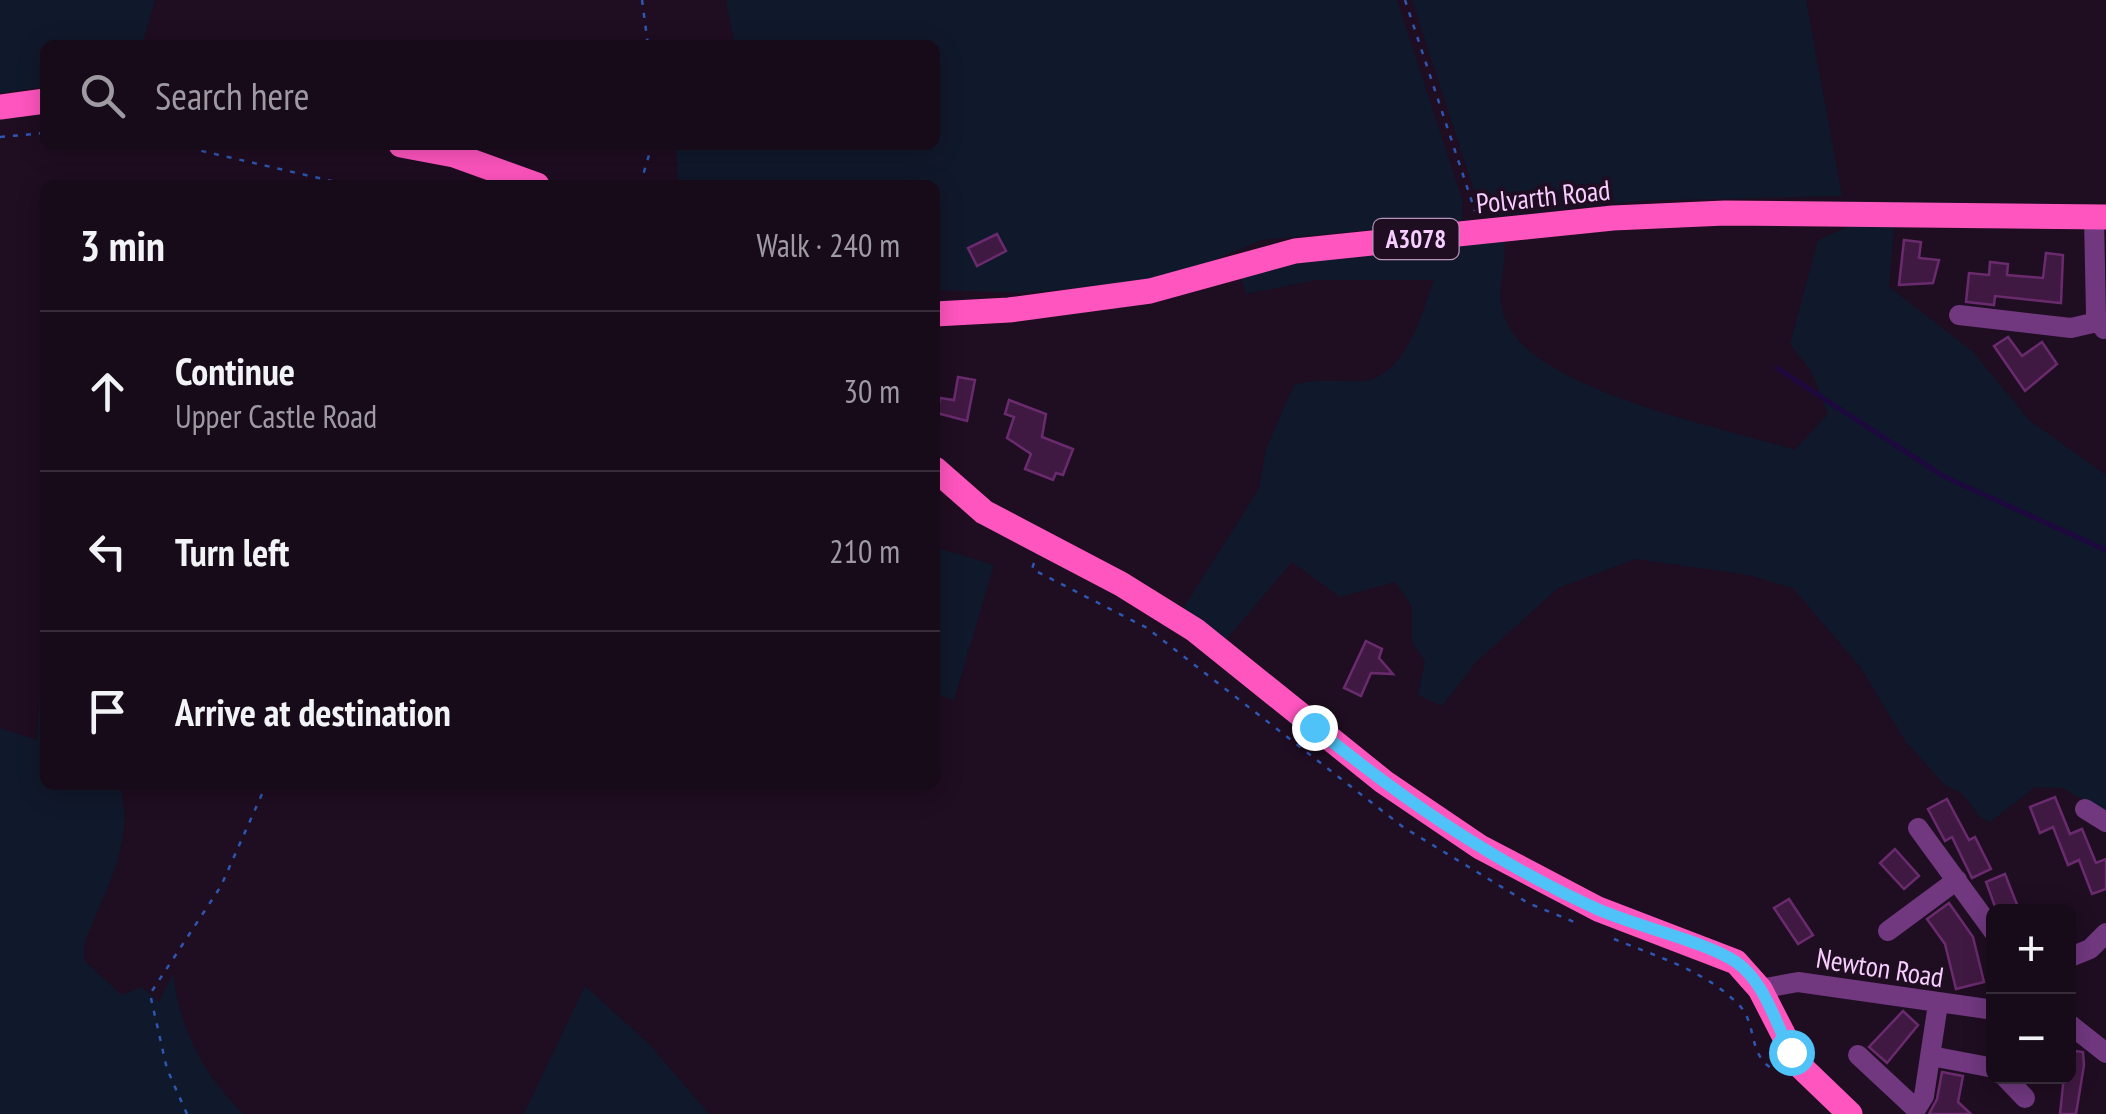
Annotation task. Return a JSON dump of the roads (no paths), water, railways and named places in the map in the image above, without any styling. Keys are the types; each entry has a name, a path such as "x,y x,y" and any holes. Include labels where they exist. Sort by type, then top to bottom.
{"main road":[{"path":"0,107 40,102"},
{"path":"423,150 474,161 523,180"},
{"name":"Polvarth Road","path":"940,314 1009,310 1150,291 1190,283 1277,254 1682,214 2100,217"},
{"path":"940,473 984,512 1121,584 1195,630 1384,782 1480,848 1598,910 1727,957 1744,969 1760,989 1799,1064 1850,1114"}],"street":[{"path":"1960,315 2071,328 2102,326 2100,217"},
{"path":"2085,810 2106,822"},
{"path":"1918,828 1986,921"},
{"path":"1888,931 1957,880"},
{"path":"2076,954 2090,948 2106,932"},
{"name":"Newton Road","path":"1760,989 1798,982 1986,1009"},
{"path":"1858,1055 1918,1112 1932,1056 1938,1004"},
{"path":"2076,1030 2106,1053"},
{"path":"1932,1056 1986,1066"},
{"path":"2012,1084 2025,1098"}],"waterway":[{"path":"1777,368 1943,476 2106,550"}]}
